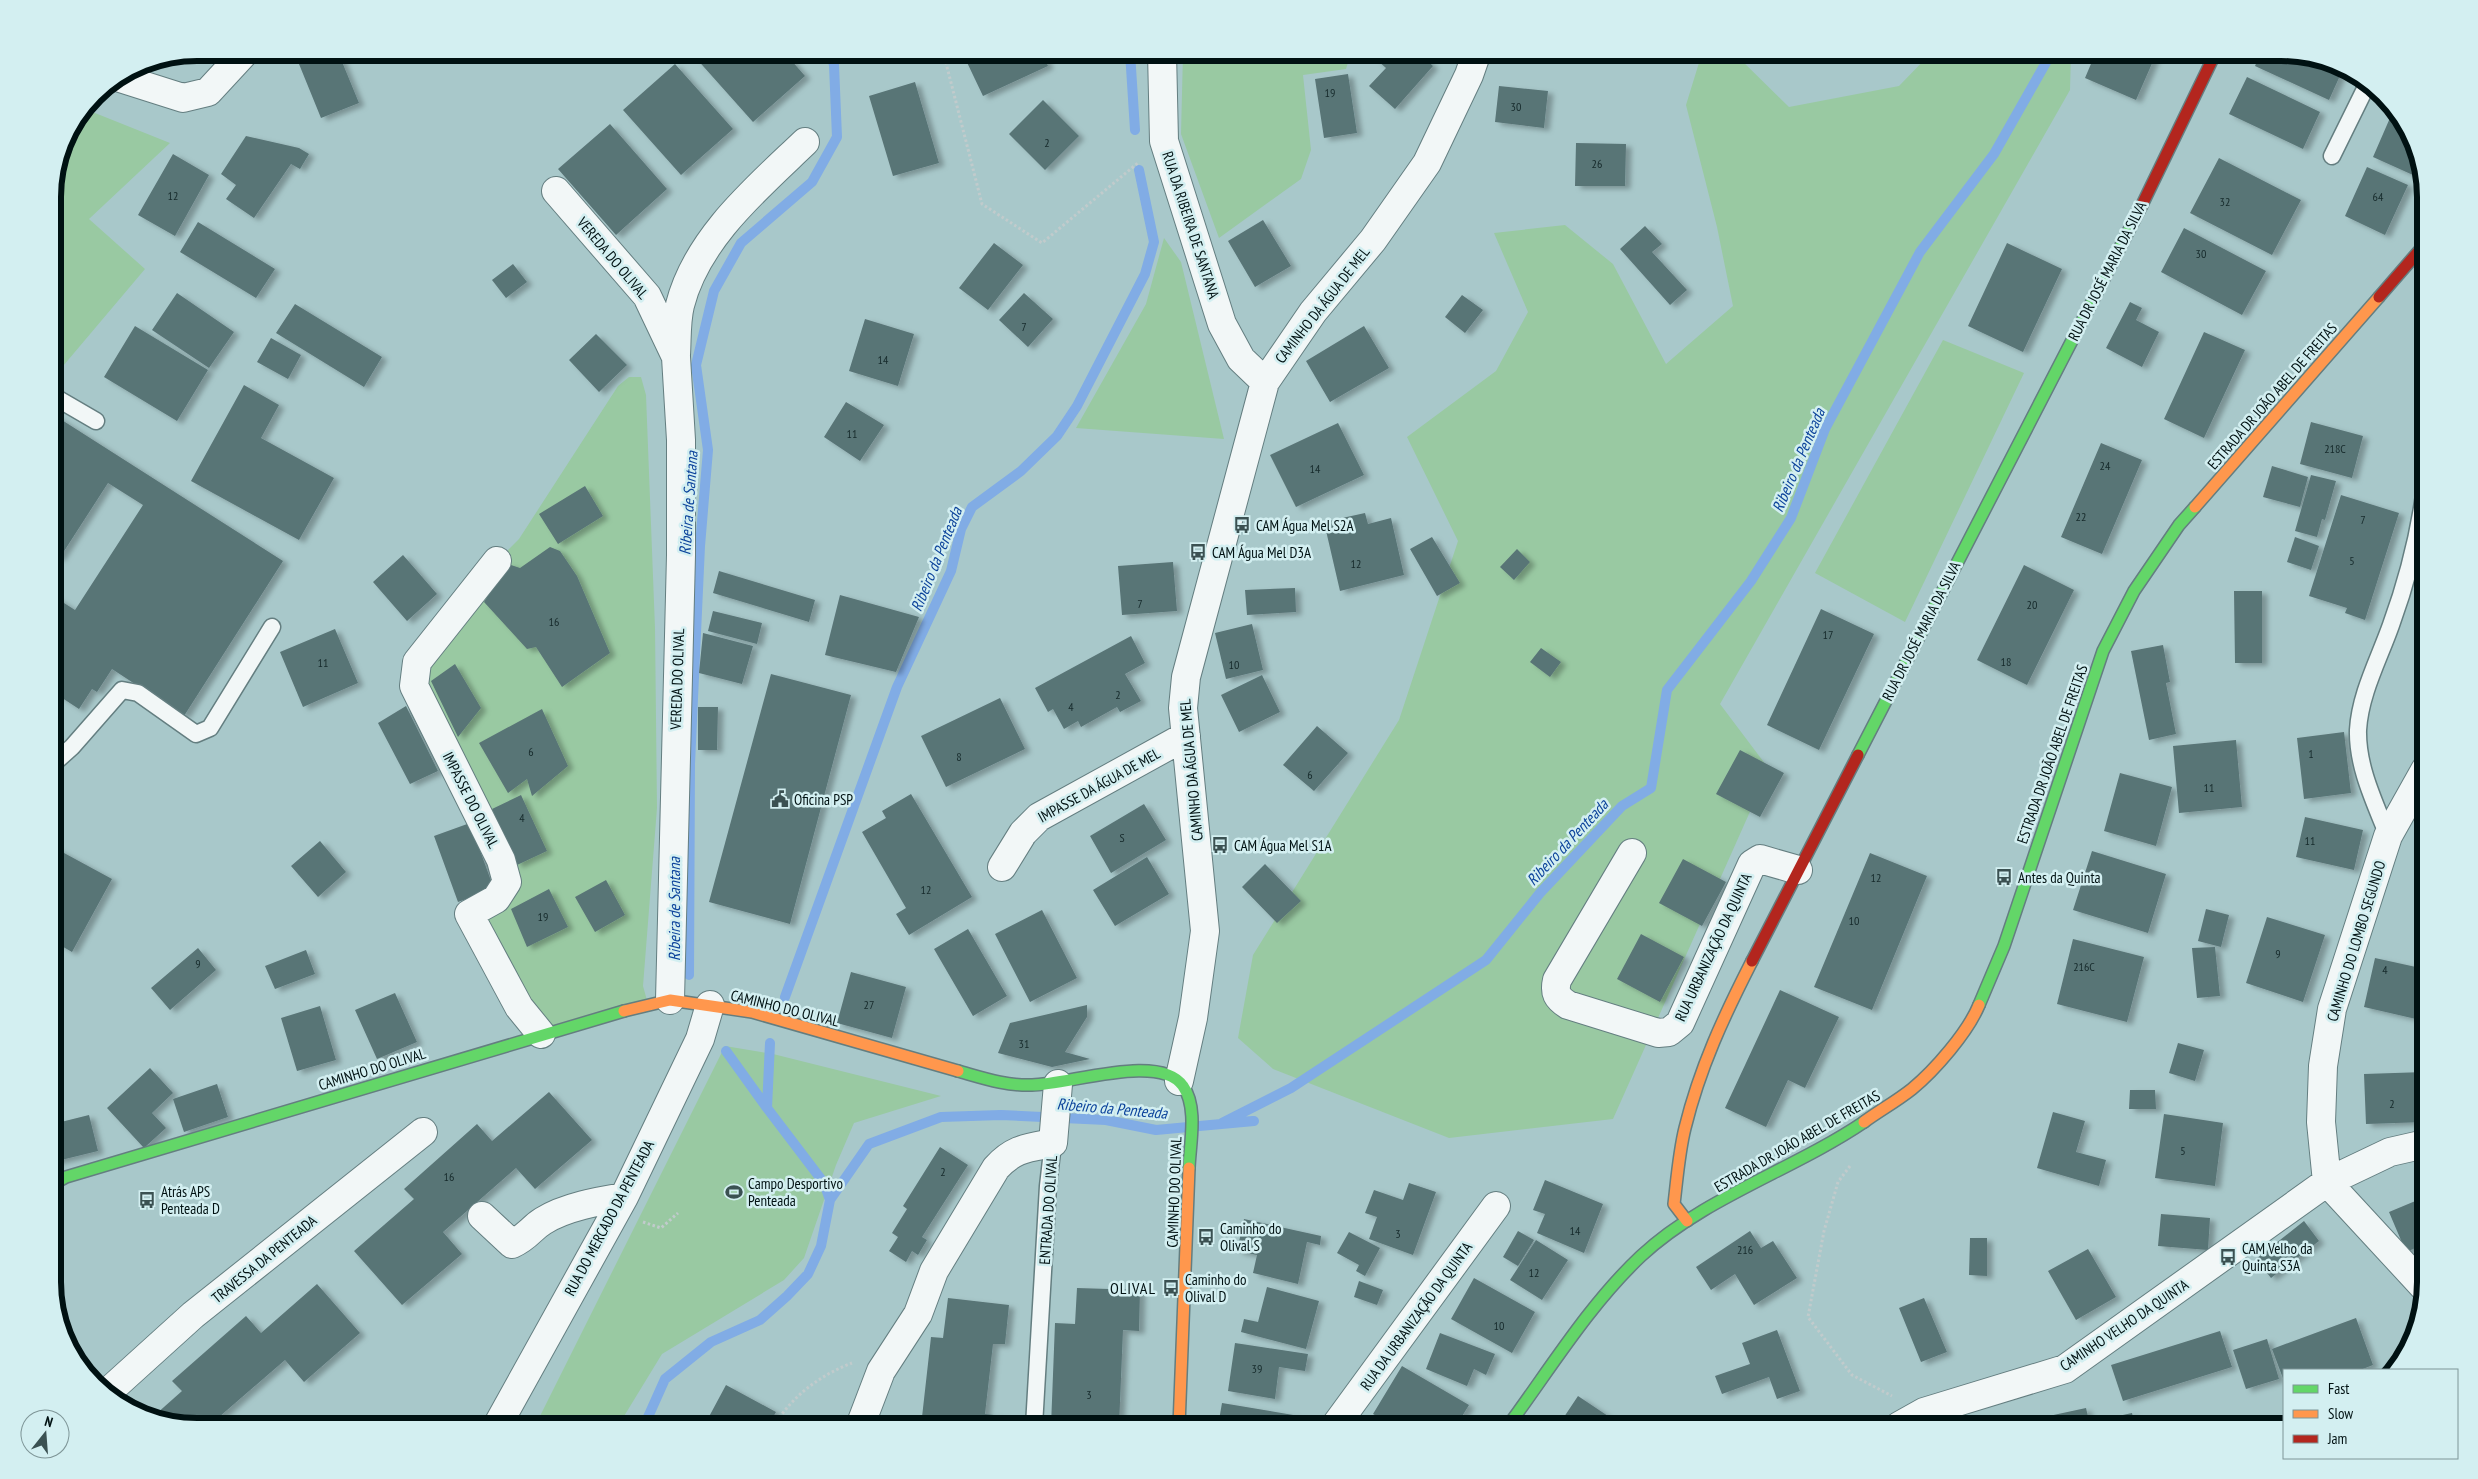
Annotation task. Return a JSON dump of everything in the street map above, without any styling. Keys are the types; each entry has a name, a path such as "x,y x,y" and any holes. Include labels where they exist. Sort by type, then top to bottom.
{"street":[{"path":"127,80 183,98 208,92 237,61"},
{"name":"RUA DA RIBEIRA DE SANTANA","path":"1162,61 1164,141 1222,324 1241,359 1265,382"},
{"name":"CAMINHO DA ÁGUA DE MEL","path":"1179,1080 1192,1018 1205,931 1183,708 1186,676 1265,382 1307,320 1373,240 1426,163 1469,75 1474,61"},
{"name":"RUA DR JOSÉ MARIA DA SILVA","path":"1687,1221 1674,1204 1684,1130 1698,1080 1718,1028 2159,170 2212,61"},
{"name":"VEREDA DO OLIVAL","path":"670,1000 681,555 681,440 676,357 680,306 697,265 731,213 805,142"},
{"name":"VEREDA DO OLIVAL","path":"556,191 647,296 676,357"},
{"name":"ESTRADA DR JOÃO ABEL DE FREITAS","path":"1514,1418 1599,1302 1641,1256 1687,1221 1858,1125 1912,1089 1948,1051 1976,1013 2004,946 2103,651 2134,591 2179,525 2416,254"},
{"name":"IMPASSE DO OLIVAL","path":"497,561 417,662 414,686 501,860 506,882 496,899 469,914 519,1007 542,1034"},
{"name":"IMPASSE DA ÁGUA DE MEL","path":"1002,867 1030,825 1039,817 1186,736"},
{"name":"CAMINHO DO LOMBO SEGUNDO","path":"2328,1182 2321,1122 2323,1066 2332,1009 2388,836 2417,785"},
{"name":"RUA URBANIZAÇÃO DA QUINTA","path":"1632,853 1557,980 1555,990 1559,999 1568,1005 1658,1033 1669,1032 1680,1023 1752,864 1760,859 1798,870"},
{"name":"CAMINHO DO OLIVAL","path":"62,1179 542,1034 648,1004 670,1000 752,1012 1002,1084 1030,1086 1058,1084 1138,1069 1160,1072 1179,1080 1188,1094 1191,1108 1191,1150 1179,1418"},
{"name":"RUA DO MERCADO DA PENTEADA","path":"501,1418 624,1196 700,1039 710,1005"},
{"path":"1053,1143 1058,1084"},
{"name":"TRAVESSA DA PENTEADA","path":"112,1388 193,1315 423,1132"},
{"name":"ENTRADA DO OLIVAL","path":"863,1418 887,1361 918,1314 934,1271 996,1168 1007,1155 1026,1148 1053,1143"},
{"name":"CAMINHO VELHO DA QUINTA","path":"1913,1418 1924,1412 2065,1369 2328,1182 2390,1152 2417,1146"},
{"path":"2328,1182 2417,1279"},
{"path":"482,1216 512,1244 526,1238 543,1221 585,1204 624,1196"},
{"name":"RUA DA URBANIZAÇÃO DA QUINTA","path":"1341,1418 1496,1206"}],"lane":[{"path":"2332,156 2365,90"},
{"path":"62,401 96,421"},
{"path":"2388,836 2369,788 2361,761 2358,730 2363,705 2392,624 2416,538"},
{"path":"62,756 122,690 138,693 196,734 210,728 272,627"},
{"name":"ENTRADA DO OLIVAL","path":"1034,1418 1048,1186 1053,1143"}],"path":[{"path":"946,61 982,204 1042,243 1118,179"},
{"path":"1854,1161 1838,1182 1824,1231 1808,1317 1852,1376 1924,1412"},
{"path":"779,1418 811,1385 841,1367 867,1357 887,1361"}],"green space":[{"path":"1183,61 1348,61 1346,69 1303,75 1311,150 1301,179 1219,238 1181,134"},
{"path":"1700,61 1742,61 1789,107 1899,86 1923,61 2071,61 2070,90 1720,704 1769,769 1613,1119 1449,1138 1273,1069 1238,1038 1253,955 1399,720 1458,541 1407,437 1496,371 1528,312 1494,233 1565,225 1613,264 1666,364 1733,306 1717,227 1686,105"},
{"path":"91,112 170,143 89,219 145,269 62,367 62,179 75,137"},
{"path":"1164,238 1181,262 1224,439 1076,428 1146,304"},
{"path":"1943,340 2024,373 1905,622 1815,573"},
{"path":"629,377 641,377 646,395 655,628 657,808 643,986 648,1004 541,1034 469,914 506,882 417,662 497,561 519,539 618,386"},
{"path":"725,1046 773,1054 941,1096 854,1123 836,1165 804,1258 784,1280 662,1354 623,1418 539,1418"}],"building":[{"path":"306,61 342,61 359,103 321,118 299,64"},
{"path":"699,61 792,61 805,76 753,122"},
{"path":"966,61 1046,61 1048,66 983,96"},
{"path":"1378,61 1428,61 1433,66 1395,109 1369,86 1386,68"},
{"path":"2092,61 2153,61 2136,100 2085,78"},
{"path":"2257,61 2299,62 2340,75 2329,100 2255,66"},
{"path":"675,64 733,129 681,175 623,110"},
{"path":"1348,74 1357,133 1324,138 1315,79"},
{"path":"2247,77 2320,112 2303,149 2229,114"},
{"path":"915,82 939,163 893,176 869,96"},
{"path":"1499,86 1548,91 1544,128 1495,122"},
{"path":"1043,100 1079,136 1045,170 1009,134"},
{"path":"2391,116 2406,145 2414,172 2413,175 2373,157"},
{"path":"610,124 667,189 616,235 558,169"},
{"path":"246,136 299,148 309,154 300,169 291,164 254,218 226,199 236,185 221,174"},
{"path":"1576,143 1626,144 1625,186 1575,186"},
{"path":"173,154 209,175 175,236 138,215"},
{"path":"2219,158 2301,200 2272,255 2190,213"},
{"path":"2367,167 2408,185 2385,235 2345,216"},
{"path":"1263,220 1291,266 1255,287 1228,241"},
{"path":"198,222 275,269 256,298 180,252"},
{"path":"1645,226 1662,244 1652,252 1687,290 1670,305 1620,249"},
{"path":"2184,228 2266,271 2242,315 2161,272"},
{"path":"994,243 1023,265 988,310 959,288"},
{"path":"2007,243 2062,269 2023,352 1968,326"},
{"path":"513,264 527,282 506,298 492,280"},
{"path":"177,293 234,332 209,368 152,330"},
{"path":"1024,293 1053,319 1028,347 999,320"},
{"path":"1462,295 1483,310 1465,333 1445,317"},
{"path":"2130,302 2142,308 2136,320 2159,332 2142,367 2106,348"},
{"path":"295,304 382,357 364,387 276,333"},
{"path":"865,319 914,334 898,386 849,371"},
{"path":"135,326 208,370 177,421 104,377"},
{"path":"1364,326 1389,368 1330,402 1306,361"},
{"path":"2204,332 2245,350 2204,438 2164,419"},
{"path":"596,334 627,365 599,392 569,360"},
{"path":"271,338 301,355 288,379 257,362"},
{"path":"244,385 279,405 261,438 334,478 299,540 191,481"},
{"path":"846,402 884,425 860,461 824,437"},
{"path":"62,420 283,561 184,716 112,669 97,692 92,689 79,709 62,698 62,602 75,610 143,505 108,483 62,554"},
{"path":"2311,422 2363,436 2352,478 2300,464"},
{"path":"1338,423 1364,475 1296,507 1270,455"},
{"path":"2101,443 2142,460 2102,554 2061,537"},
{"path":"2272,466 2308,477 2300,507 2263,497"},
{"path":"2311,475 2336,481 2325,520 2322,519 2317,537 2295,531"},
{"path":"585,486 603,516 558,544 539,514"},
{"path":"2341,495 2399,513 2365,620 2345,613 2347,608 2309,596"},
{"path":"1365,513 1368,524 1391,518 1404,575 1340,591 1324,522"},
{"path":"1432,537 1460,583 1437,596 1410,549"},
{"path":"2295,537 2319,546 2311,570 2287,562"},
{"path":"550,547 560,551 577,576 610,653 562,687 536,647 527,649 484,602 508,564 520,568"},
{"path":"1517,549 1530,562 1514,580 1500,567"},
{"path":"403,555 437,594 407,621 373,582"},
{"path":"1173,562 1177,611 1122,615 1118,566"},
{"path":"2024,565 2074,590 2027,685 1977,660"},
{"path":"719,571 815,600 809,622 713,593"},
{"path":"1295,588 1296,612 1247,615 1245,590"},
{"path":"2234,591 2262,591 2262,663 2235,663"},
{"path":"840,595 919,617 896,672 825,655"},
{"path":"1821,609 1874,634 1819,750 1767,725"},
{"path":"713,611 762,623 757,644 708,631"},
{"path":"1252,624 1263,670 1226,679 1215,633"},
{"path":"335,629 358,683 303,707 280,652"},
{"path":"703,633 753,646 742,684 699,673"},
{"path":"1131,636 1145,663 1125,674 1141,701 1120,712 1117,707 1081,727 1078,721 1064,729 1053,709 1048,712 1035,688"},
{"path":"2163,645 2170,682 2166,683 2176,734 2149,740 2131,651"},
{"path":"1541,648 1561,662 1550,677 1530,662"},
{"path":"455,664 481,708 458,737 431,681"},
{"name":"Oficina PSP","path":"771,674 851,695 790,924 709,902"},
{"path":"1262,675 1280,712 1239,732 1221,695"},
{"path":"1000,698 1025,749 946,787 921,736"},
{"path":"406,706 438,771 410,784 378,723"},
{"path":"698,707 718,707 717,750 698,750"},
{"path":"542,709 568,766 532,796 527,779 508,793 479,743"},
{"path":"1317,726 1348,753 1314,791 1283,765"},
{"path":"2344,732 2351,793 2304,799 2297,738"},
{"path":"2236,740 2242,807 2179,813 2173,746"},
{"path":"1740,750 1784,773 1760,817 1716,794"},
{"path":"2120,773 2172,787 2156,846 2104,831"},
{"path":"911,794 972,897 909,935 896,914 906,908 862,832 886,818 882,811"},
{"path":"521,795 547,851 517,865 492,809"},
{"path":"1144,804 1166,840 1111,873 1090,836"},
{"path":"2305,817 2363,830 2354,870 2296,857"},
{"path":"470,823 494,889 458,902 434,836"},
{"path":"320,841 346,872 318,897 291,866"},
{"path":"2092,851 2166,874 2148,933 2073,910"},
{"path":"62,852 112,879 72,952 62,946"},
{"path":"1870,853 1927,876 1872,1010 1814,987"},
{"path":"1147,857 1169,894 1115,926 1093,890"},
{"path":"1683,859 1726,882 1702,926 1659,903"},
{"path":"1265,864 1301,901 1277,923 1242,887"},
{"path":"606,880 625,915 595,932 575,897"},
{"path":"549,889 568,927 527,947 511,909"},
{"path":"2206,909 2229,915 2221,947 2198,941"},
{"path":"1042,910 1077,978 1030,1002 995,934"},
{"path":"2267,917 2325,935 2303,1002 2246,983"},
{"path":"968,929 1007,996 973,1016 934,949"},
{"path":"1641,934 1684,957 1660,1002 1617,979"},
{"path":"2073,939 2144,957 2127,1022 2057,1004"},
{"path":"2215,947 2220,996 2197,998 2192,948"},
{"path":"198,948 216,970 170,1010 151,988"},
{"path":"306,950 315,974 275,989 265,966"},
{"path":"2375,958 2417,967 2416,1019 2364,1007"},
{"path":"851,972 906,987 892,1038 837,1023"},
{"path":"1780,990 1839,1017 1805,1088 1788,1080 1766,1127 1725,1108"},
{"path":"395,993 417,1042 377,1059 355,1010"},
{"path":"1087,1005 1087,1017 1065,1052 1090,1059 1052,1067 998,1053 1010,1023"},
{"path":"320,1006 336,1060 297,1071 281,1018"},
{"path":"2178,1043 2204,1050 2195,1081 2169,1073"},
{"path":"150,1068 173,1093 152,1113 166,1128 144,1148 107,1108"},
{"path":"2417,1072 2417,1122 2366,1124 2364,1074"},
{"path":"217,1084 228,1117 184,1132 173,1099"},
{"path":"2130,1090 2155,1090 2156,1109 2129,1109"},
{"path":"549,1092 592,1140 535,1189 516,1168 443,1232 462,1254 402,1305 354,1251 414,1199 404,1189 477,1124 492,1141"},
{"path":"2053,1112 2085,1121 2076,1152 2106,1160 2099,1186 2037,1168"},
{"path":"2164,1114 2223,1123 2215,1186 2155,1178"},
{"path":"89,1115 98,1151 62,1160 62,1122"},
{"path":"940,1147 968,1165 922,1237 927,1240 918,1255 912,1251 906,1262 889,1251 898,1237 892,1233 907,1209 903,1206"},
{"path":"1545,1180 1603,1204 1584,1253 1537,1233 1545,1214 1533,1210"},
{"path":"1409,1183 1436,1192 1413,1255 1369,1239 1377,1217 1365,1213 1374,1190 1403,1200"},
{"path":"2417,1200 2417,1247 2406,1252 2389,1212"},
{"path":"2161,1214 2210,1218 2208,1250 2158,1246"},
{"path":"1244,1219 1321,1236 1320,1245 1307,1242 1298,1284 1253,1273 1257,1255 1237,1251"},
{"path":"2304,1221 2319,1241 2271,1278 2256,1259"},
{"path":"1518,1231 1534,1240 1518,1266 1503,1257"},
{"path":"1750,1231 1761,1248 1773,1241 1797,1278 1754,1305 1735,1274 1711,1290 1696,1267"},
{"path":"1349,1232 1380,1248 1365,1276 1356,1271 1359,1265 1337,1253"},
{"path":"1970,1238 1987,1238 1987,1276 1969,1275"},
{"path":"1536,1240 1568,1260 1542,1300 1510,1280"},
{"path":"2088,1249 2116,1297 2076,1320 2048,1271"},
{"path":"1474,1278 1535,1312 1512,1353 1451,1319"},
{"path":"1359,1281 1383,1290 1377,1305 1354,1297"},
{"path":"317,1284 360,1333 304,1382 285,1360 218,1418 179,1417 159,1412 182,1391 172,1381 246,1316 261,1333"},
{"path":"1267,1287 1319,1301 1306,1349 1241,1332 1244,1319 1258,1322"},
{"path":"1077,1288 1140,1290 1139,1331 1123,1330 1119,1418 1051,1418 1055,1323 1075,1324"},
{"path":"948,1298 1009,1305 1005,1344 993,1344 985,1414 1003,1416 1003,1418 922,1418 931,1337 943,1338"},
{"path":"1924,1298 1947,1352 1921,1362 1899,1308"},
{"path":"2356,1318 2373,1365 2363,1369 2283,1369 2283,1378 2272,1349"},
{"path":"1777,1330 1800,1391 1777,1399 1769,1377 1722,1394 1715,1376 1750,1364 1742,1343"},
{"path":"2220,1331 2232,1367 2123,1401 2111,1365"},
{"path":"1440,1333 1495,1354 1486,1375 1474,1369 1467,1386 1426,1369"},
{"path":"2267,1339 2279,1379 2246,1389 2233,1350"},
{"path":"1235,1343 1308,1354 1305,1371 1279,1367 1275,1399 1228,1391"},
{"path":"1402,1366 1469,1405 1461,1418 1380,1418 1373,1414"},
{"path":"726,1385 776,1412 773,1418 708,1418"},
{"path":"1578,1396 1611,1418 1563,1418"},
{"path":"1222,1403 1305,1417 1305,1418 1219,1418"},
{"path":"2086,1408 2088,1418 2040,1418"},
{"path":"2132,1413 2133,1418 2109,1418"}],"waterway":[{"name":"Ribeira de Santana","path":"689,975 690,764 700,546 708,450 696,365 714,291 741,243 812,182 837,137 833,61"},
{"name":"Ribeiro da Penteada","path":"1131,61 1135,130"},
{"name":"Ribeiro da Penteada","path":"648,1418 665,1379 711,1342 760,1320 808,1274 821,1246 830,1200 869,1144 941,1117 1001,1115 1106,1120 1156,1130 1254,1121 1222,1123 1291,1088 1486,960 1540,893 1622,806 1651,788 1667,690 1751,581 1791,518 1825,429 1920,252 1994,154 2047,61"},
{"name":"Ribeiro da Penteada","path":"785,997 897,687 951,571 961,529 972,507 1021,471 1057,436 1077,406 1145,274 1154,242 1139,170"},
{"name":"Ribeiro da Penteada","path":"770,1043 767,1108 824,1183 830,1200"},
{"name":"Ribeira de Santana","path":"726,1051 767,1108"}],"traffic: fast":[{"path":"1858,755 2142,205"},
{"path":"1979,1005 2004,946 2103,651 2134,591 2179,525 2195,507"},
{"path":"62,1179 624,1011"},
{"path":"958,1071 995,1081 1022,1085 1048,1084 1135,1071 1155,1072 1171,1076 1183,1086 1190,1104 1192,1126 1189,1168"},
{"path":"1514,1418 1587,1316 1641,1256 1692,1217 1837,1139 1864,1122"}],"traffic: slow":[{"path":"2195,507 2379,297"},
{"path":"1687,1221 1674,1204 1685,1128 1705,1063 1752,961"},
{"path":"624,1011 670,1000 752,1012 958,1071"},
{"path":"1864,1122 1906,1093 1931,1072 1967,1027 1979,1005"},
{"path":"1179,1418 1189,1168"}],"traffic: jam":[{"path":"2142,205 2212,61"},
{"path":"2379,297 2416,254"},
{"path":"1752,961 1858,755"}],"place":[{"name":"CAM Água Mel S2A","path":"1242,525"},
{"name":"CAM Água Mel D3A","path":"1198,552"},
{"name":"Oficina PSP","path":"780,799"},
{"name":"CAM Água Mel S1A","path":"1220,845"},
{"name":"Antes da Quinta","path":"2004,877"},
{"name":"Campo Desportivo Penteada","path":"734,1192"},
{"name":"Atrás APS Penteada D","path":"147,1200"},
{"name":"Caminho do Olival S","path":"1206,1237"},
{"name":"CAM Velho da Quinta S3A","path":"2228,1257"},
{"name":"Caminho do Olival D","path":"1171,1288"}],"district":[{"name":"OLIVAL","path":"1133,1288"}]}
